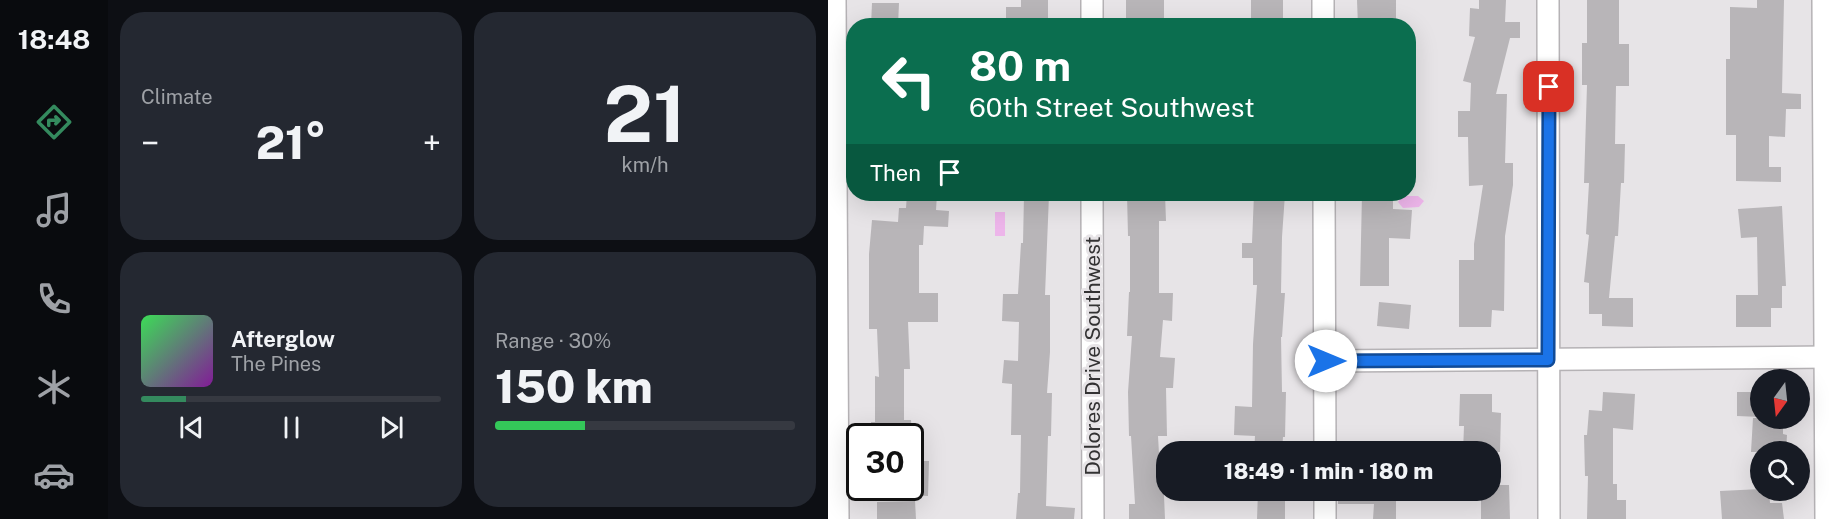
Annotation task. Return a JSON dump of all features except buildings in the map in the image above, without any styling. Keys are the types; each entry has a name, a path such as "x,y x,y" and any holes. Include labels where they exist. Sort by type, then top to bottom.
{"street":[{"path":"836,0 838,519"},
{"path":"1092,0 1092,18"},
{"path":"1323,0 1323,18"},
{"path":"1548,0 1549,519"},
{"path":"1823,0 1827,357 1826,519"},
{"name":"Dolores Drive Southwest","path":"1092,201 1093,519"},
{"path":"1324,201 1325,441"},
{"path":"1326,361 1827,357"},
{"path":"1325,501 1325,519"}],"shaded area":[{"path":"1416,196 1424,201 1419,207 1403,208 1398,202 1416,201"},
{"path":"995,212 1005,212 1005,236 995,236"}],"route":[{"path":"1326,361 1548,360 1549,87"}]}
